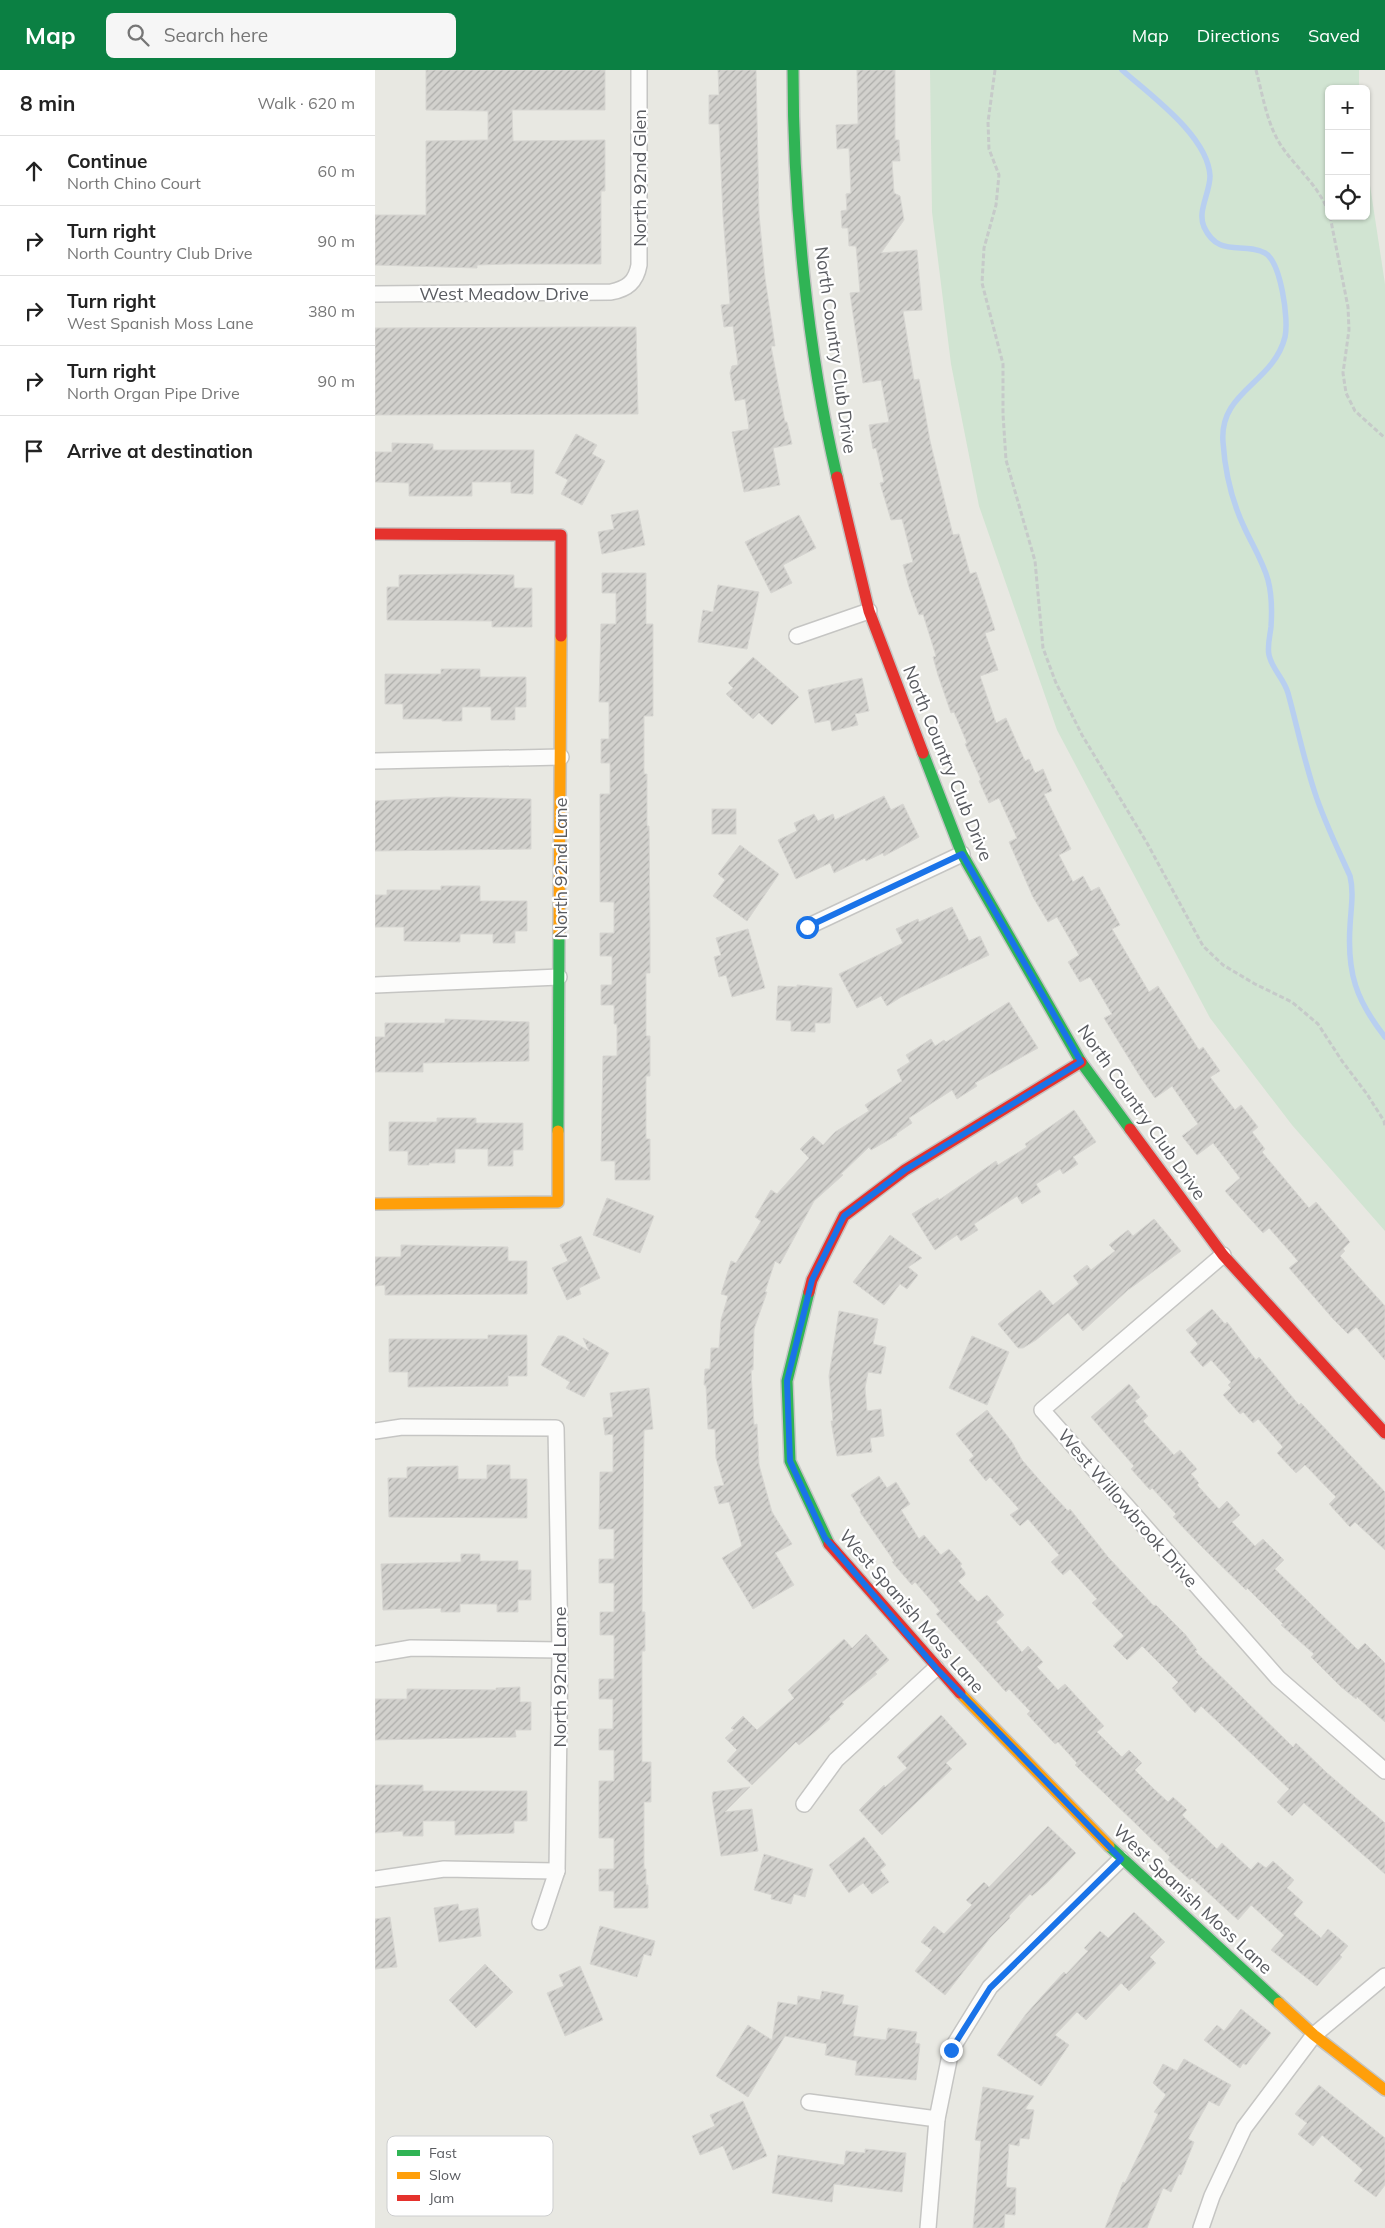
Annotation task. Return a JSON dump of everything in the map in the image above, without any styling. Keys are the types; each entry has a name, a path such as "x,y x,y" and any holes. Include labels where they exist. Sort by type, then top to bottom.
{"street":[{"name":"North 92nd Glen","path":"631,284 637,275 639,265 639,70"},
{"name":"North Country Club Drive","path":"793,70 793,134 805,276 824,421 869,611 962,854 1081,1062 1223,1255 1385,1433"},
{"name":"West Meadow Drive","path":"375,294 611,292 623,290 631,284"},
{"name":"North 92nd Lane","path":"375,534 561,535 559,1202 375,1204"},
{"path":"797,636 869,611"},
{"path":"375,761 561,757"},
{"path":"807,927 962,854"},
{"path":"375,985 559,977"},
{"name":"West Spanish Moss Lane","path":"1081,1062 905,1170 844,1216 812,1280 787,1381 790,1461 825,1538 936,1668 1121,1859 1314,2035 1385,2090"},
{"name":"West Willowbrook Drive","path":"1223,1255 1042,1410 1278,1678 1385,1771"},
{"name":"North 92nd Lane","path":"375,1431 402,1427 556,1428 560,1650 557,1871 540,1922"},
{"path":"375,1654 411,1648 560,1650"},
{"path":"804,1804 836,1760 936,1668"},
{"path":"928,2228 937,2119 951,2050 990,1988 1121,1859"},
{"path":"375,1879 444,1869 557,1871"},
{"path":"1201,2228 1212,2196 1245,2128 1314,2035 1385,1976"},
{"path":"809,2102 937,2119"}],"path":[{"path":"995,70 988,122 989,149 999,175 996,205 984,248 983,283 1003,364 1003,414 1006,460 1035,561 1043,648 1056,683 1082,735 1147,843 1203,946 1223,965 1255,984 1293,1002 1318,1024 1341,1062 1367,1094 1384,1121 1385,1127"},
{"path":"1256,70 1267,115 1281,146 1325,201"},
{"path":"1330,220 1348,307 1349,330 1343,373 1346,393 1355,411 1385,438"}],"green space":[{"path":"930,70 1359,70 1359,85 1325,85 1325,220 1370,220 1370,185 1385,284 1385,1231 1292,1125 1210,1018 1057,730 979,506 951,364 932,212"}],"building":[{"path":"426,70 605,70 605,110 512,110 513,141 605,140 605,191 601,191 601,264 477,265 477,268 375,265 375,215 426,215 426,141 488,140 488,111 426,110"},
{"path":"718,70 756,70 759,214 765,278 775,346 771,346 785,422 787,422 792,444 773,448 780,485 744,492 732,432 749,429 745,399 735,401 730,373 732,366 738,365 733,326 724,327 721,305 730,304 723,216 719,124 709,124 709,95 719,95"},
{"path":"857,70 895,70 895,140 899,140 900,161 892,161 894,193 900,196 904,220 881,253 917,250 922,310 903,311 914,380 919,379 930,441 953,535 959,534 970,574 976,572 995,630 985,633 998,670 980,676 996,723 1006,718 1025,761 1029,759 1035,773 1043,769 1052,791 1044,794 1071,849 1059,855 1073,882 1083,876 1091,891 1099,887 1120,925 1112,929 1149,992 1158,986 1199,1050 1203,1047 1220,1071 1210,1077 1235,1110 1241,1105 1258,1127 1252,1132 1265,1149 1262,1152 1309,1208 1316,1202 1350,1242 1343,1249 1345,1251 1340,1256 1385,1306 1385,1360 1356,1327 1348,1334 1334,1320 1289,1268 1298,1261 1269,1228 1263,1233 1225,1191 1240,1178 1213,1143 1197,1155 1182,1136 1198,1124 1172,1086 1155,1098 1141,1078 1104,1018 1112,1014 1090,977 1080,982 1068,962 1079,955 1057,917 1048,922 1033,897 1009,842 1017,838 999,798 989,803 954,712 951,713 938,675 933,657 936,656 923,614 919,615 903,565 913,562 902,519 891,520 880,483 884,482 876,448 873,449 869,425 889,422 881,380 863,383 850,293 860,292 856,246 849,246 848,228 842,228 841,211 847,210 846,194 851,193 849,148 837,149 836,125 858,124"},
{"path":"636,327 638,414 375,415 375,328"},
{"path":"576,434 597,445 592,454 605,461 582,505 561,494 568,480 555,473"},
{"path":"392,443 433,444 433,450 534,450 533,494 511,493 511,482 472,482 472,496 409,496 409,483 375,482 375,452 392,452"},
{"path":"638,510 645,545 602,554 598,532 614,529 611,515"},
{"path":"799,515 816,548 783,565 792,583 771,593 745,542"},
{"path":"602,573 646,573 646,624 653,624 653,716 644,716 644,774 647,774 647,826 649,826 650,973 646,973 646,1036 650,1036 650,1076 646,1076 646,1139 650,1139 650,1180 615,1180 615,1161 601,1161 603,1056 617,1056 617,1024 614,1024 614,1005 601,1005 601,985 612,985 612,956 600,956 600,933 614,933 614,902 600,902 600,794 610,794 610,763 601,763 601,739 609,739 609,702 599,702 601,624 616,624 616,593 602,593"},
{"path":"399,575 514,575 514,588 532,588 532,627 492,627 492,621 387,620 387,587 399,587"},
{"path":"718,585 759,592 747,649 698,642 703,610 713,612"},
{"path":"753,657 799,697 772,725 759,713 753,719 726,694 733,688 728,683"},
{"path":"441,669 480,669 480,677 526,677 526,707 515,707 515,720 491,720 491,707 462,707 462,721 442,721 442,719 403,719 403,704 385,704 385,674 441,674"},
{"path":"862,678 869,711 855,714 858,725 832,731 830,720 815,723 808,690"},
{"path":"884,796 891,810 903,804 919,837 884,856 883,853 866,861 865,858 834,873 830,863 796,879 778,840 797,831 794,823 814,814 818,821 833,814 835,820"},
{"path":"446,797 531,799 531,849 375,851 375,801"},
{"path":"712,809 736,809 736,834 712,834"},
{"path":"740,845 779,874 747,921 713,896 725,880 718,874"},
{"path":"441,886 480,886 480,901 527,901 527,931 515,931 515,943 493,943 493,934 460,934 460,942 404,941 404,927 375,927 375,895 387,895 387,890 441,890"},
{"path":"952,907 969,941 980,936 989,955 901,997 887,1006 881,996 857,1008 839,974 903,943 896,929 918,919 919,922"},
{"path":"748,929 765,988 732,997 726,975 719,977 714,957 721,955 716,938"},
{"path":"797,985 832,988 830,1023 815,1023 815,1032 791,1031 791,1021 776,1020 778,986 797,987"},
{"path":"1009,1002 1038,1048 975,1083 977,1086 957,1099 952,1090 909,1118 912,1123 897,1135 871,1150 869,1147 841,1174 843,1175 814,1201 780,1264 775,1261 765,1292 767,1292 754,1329 753,1370 751,1370 754,1425 757,1424 759,1465 772,1512 792,1544 775,1553 794,1585 753,1609 722,1558 742,1546 729,1502 719,1504 714,1487 724,1485 716,1458 715,1429 708,1429 706,1385 704,1385 705,1369 710,1369 711,1348 719,1348 721,1320 728,1296 721,1294 731,1261 736,1263 761,1221 755,1217 771,1190 777,1194 809,1158 800,1149 813,1136 823,1145 835,1132 869,1111 865,1105 902,1081 897,1070 910,1062 906,1055 931,1039 935,1046 944,1040 946,1042"},
{"path":"445,1019 529,1022 529,1061 423,1063 423,1072 375,1072 375,1037 385,1037 385,1023 445,1023"},
{"path":"1074,1110 1096,1142 1073,1157 1078,1164 1063,1174 1060,1169 1036,1184 1041,1192 1022,1204 1017,1196 974,1224 978,1230 961,1241 957,1235 935,1250 912,1214 938,1198 939,1200 996,1161 998,1165 1027,1147 1025,1144"},
{"path":"437,1118 476,1118 476,1123 523,1123 523,1150 513,1150 513,1166 488,1166 488,1149 455,1149 455,1163 429,1163 429,1165 408,1165 408,1151 389,1151 389,1122 437,1122"},
{"path":"607,1198 654,1216 640,1253 593,1235"},
{"path":"1154,1219 1181,1251 1128,1290 1083,1331 1068,1313 1036,1340 1023,1348 1018,1348 998,1324 1040,1290 1053,1305 1079,1284 1073,1276 1087,1265 1091,1270 1115,1251 1109,1245 1128,1230 1133,1236"},
{"path":"890,1235 922,1258 908,1267 918,1275 907,1289 900,1284 884,1305 853,1282"},
{"path":"581,1236 600,1278 579,1288 581,1294 567,1300 552,1268 568,1261 560,1245"},
{"path":"401,1245 508,1247 508,1261 527,1261 527,1294 385,1295 385,1285 375,1286 375,1257 401,1257"},
{"path":"1212,1309 1225,1324 1227,1322 1256,1360 1259,1357 1299,1405 1301,1403 1385,1492 1385,1550 1355,1522 1350,1527 1329,1504 1336,1497 1305,1465 1296,1473 1277,1453 1283,1447 1258,1419 1253,1423 1243,1412 1240,1414 1223,1395 1231,1388 1228,1385 1231,1382 1211,1360 1203,1367 1190,1352 1198,1344 1186,1330"},
{"path":"839,1311 878,1319 873,1344 886,1347 881,1374 868,1372 865,1388 867,1411 881,1409 884,1436 870,1438 872,1452 837,1456 831,1421 833,1421 829,1376"},
{"path":"488,1335 527,1335 527,1376 508,1376 508,1386 408,1387 408,1372 389,1372 389,1339 488,1339"},
{"path":"558,1336 564,1336 589,1351 583,1338 609,1353 584,1397 566,1388 570,1382 541,1365"},
{"path":"972,1336 1009,1352 987,1405 949,1388"},
{"path":"1129,1384 1140,1397 1135,1401 1148,1416 1143,1421 1174,1455 1180,1450 1197,1469 1191,1474 1199,1483 1197,1485 1219,1509 1227,1501 1240,1515 1232,1522 1255,1546 1263,1539 1284,1560 1275,1569 1358,1650 1365,1643 1385,1663 1385,1722 1357,1697 1356,1699 1340,1686 1311,1657 1314,1654 1281,1625 1283,1624 1173,1517 1176,1514 1131,1469 1134,1466 1091,1417"},
{"path":"649,1388 653,1429 644,1430 642,1612 645,1612 645,1651 642,1651 642,1762 651,1762 651,1802 644,1802 644,1869 646,1869 646,1885 648,1885 648,1908 614,1908 614,1891 599,1891 599,1869 614,1869 614,1838 599,1838 599,1781 614,1781 614,1750 599,1750 599,1729 613,1729 613,1699 599,1699 599,1679 614,1679 614,1635 600,1635 600,1612 614,1612 614,1583 599,1583 599,1559 614,1559 614,1529 599,1529 600,1472 613,1472 613,1434 605,1435 603,1418 613,1417 610,1393"},
{"path":"987,1410 1012,1442 1022,1460 1068,1511 1070,1509 1108,1557 1154,1606 1156,1605 1185,1634 1197,1650 1195,1651 1293,1747 1296,1743 1326,1772 1385,1823 1385,1874 1304,1803 1292,1816 1277,1802 1289,1789 1201,1706 1195,1713 1172,1688 1178,1682 1142,1646 1127,1660 1113,1646 1124,1636 1092,1603 1097,1599 1070,1569 1063,1575 1051,1562 1059,1555 1028,1519 1020,1526 1010,1515 1019,1509 990,1477 986,1481 969,1460 974,1456 956,1434"},
{"path":"487,1465 510,1465 510,1479 527,1479 527,1518 389,1517 388,1478 407,1478 407,1467 458,1466 458,1479 487,1479"},
{"path":"879,1476 887,1488 896,1482 910,1504 901,1510 919,1539 924,1535 941,1555 949,1549 962,1564 960,1566 965,1572 965,1575 958,1581 978,1602 987,1595 1004,1615 996,1622 1022,1652 1028,1646 1043,1662 1037,1667 1058,1690 1065,1684 1104,1726 1097,1732 1122,1757 1129,1750 1142,1763 1135,1770 1154,1789 1168,1802 1173,1797 1187,1810 1182,1815 1217,1849 1222,1843 1251,1870 1258,1862 1266,1868 1273,1861 1294,1880 1287,1888 1303,1902 1293,1914 1321,1938 1328,1929 1348,1946 1340,1955 1342,1957 1317,1986 1271,1950 1284,1935 1251,1905 1238,1920 1192,1878 1190,1880 1168,1860 1170,1857 1075,1765 1077,1763 1058,1742 1055,1744 1027,1714 1030,1711 1009,1689 1006,1692 936,1614 940,1611 915,1582 912,1585 892,1562 894,1561 860,1512 861,1510 851,1495"},
{"path":"461,1554 480,1554 480,1561 518,1561 518,1570 531,1570 531,1600 518,1600 518,1612 497,1612 497,1604 460,1604 460,1612 441,1612 441,1608 383,1610 381,1564 461,1562"},
{"path":"866,1634 889,1660 875,1672 877,1674 842,1702 844,1704 829,1717 830,1719 799,1745 796,1742 752,1785 727,1761 737,1750 725,1738 734,1730 731,1728 743,1716 757,1730 794,1698 788,1690 844,1639 852,1648"},
{"path":"520,1687 520,1702 531,1702 531,1730 515,1730 516,1737 375,1740 375,1699 407,1699 407,1689 496,1690 496,1688"},
{"path":"941,1715 967,1744 946,1763 952,1769 882,1835 859,1810 884,1785 885,1787 907,1768 897,1757"},
{"path":"375,1785 423,1785 423,1791 527,1791 527,1821 514,1821 514,1833 455,1835 455,1821 423,1821 423,1836 403,1836 403,1831 375,1833"},
{"path":"750,1787 725,1812 752,1809 758,1851 721,1856 712,1797 713,1792"},
{"path":"1048,1826 1076,1853 1047,1883 1032,1896 1030,1894 1009,1916 1010,1918 990,1938 945,1995 915,1971 932,1950 921,1942 934,1926 944,1934 972,1905 966,1900 984,1882 989,1887"},
{"path":"864,1837 886,1865 880,1870 889,1882 872,1894 863,1883 849,1893 829,1865"},
{"path":"764,1854 813,1869 805,1897 794,1894 791,1904 771,1899 772,1895 754,1890"},
{"path":"458,1904 459,1911 478,1908 481,1936 439,1942 434,1908"},
{"path":"1134,1912 1165,1942 1150,1957 1156,1963 1129,1991 1121,1983 1086,2020 1077,2012 1055,2035 1069,2045 1041,2086 997,2055 1026,2014 1064,1972 1066,1974 1088,1951 1084,1948 1100,1931 1108,1938"},
{"path":"390,1917 397,1967 375,1969 375,1919"},
{"path":"600,1926 655,1941 651,1956 644,1954 637,1977 590,1964"},
{"path":"485,1964 513,1992 476,2028 449,2000"},
{"path":"580,1966 603,2020 565,2036 547,1993 564,1986 559,1975"},
{"path":"822,1991 844,1995 842,2004 858,2006 853,2036 886,2040 888,2028 917,2032 915,2043 920,2044 916,2080 855,2075 857,2061 825,2055 827,2044 785,2036 748,2097 716,2076 748,2025 772,2040 778,2002 797,2005 798,1996 820,2000"},
{"path":"1241,2009 1271,2033 1246,2065 1243,2063 1240,2068 1204,2040 1217,2025 1224,2031"},
{"path":"1184,2059 1231,2085 1219,2106 1209,2101 1188,2139 1194,2142 1181,2175 1179,2174 1171,2192 1163,2188 1147,2228 1105,2228 1123,2182 1125,2183 1158,2114 1154,2112 1166,2095 1153,2083 1163,2064 1177,2071"},
{"path":"1319,2085 1385,2138 1385,2185 1376,2197 1354,2181 1363,2170 1322,2135 1313,2146 1298,2134 1307,2123 1295,2114"},
{"path":"983,2087 1034,2096 1025,2109 1034,2110 1029,2139 1020,2138 1019,2146 1009,2144 1006,2187 1016,2188 1015,2215 1005,2214 1004,2228 973,2228 981,2141 975,2140"},
{"path":"743,2101 767,2156 733,2170 723,2146 700,2155 692,2136 715,2126 710,2115"},
{"path":"865,2149 906,2153 902,2192 834,2184 832,2202 772,2193 778,2155 844,2165 846,2151 865,2153"}],"waterway":[{"path":"1122,70 1176,117 1189,131 1207,161 1210,176 1202,221 1210,237 1224,246 1248,248 1265,253 1271,258 1283,292 1286,318 1285,337 1279,353 1270,366 1229,411 1224,425 1225,464 1236,508 1268,580 1272,615 1268,648 1269,655 1286,688 1315,793 1350,876 1352,894 1349,943 1355,985 1367,1011 1385,1037"}],"traffic: fast":[{"path":"793,70 796,171 804,275 817,378 837,477"},
{"path":"923,753 962,854 1081,1062 1130,1129"},
{"path":"558,1131 559,934"},
{"path":"809,1292 787,1381 790,1461 829,1544"},
{"path":"1109,1846 1279,2003"}],"traffic: slow":[{"path":"559,934 561,636"},
{"path":"375,1204 558,1202 558,1131"},
{"path":"960,1693 1109,1846"},
{"path":"1279,2003 1314,2035 1385,2090"}],"traffic: jam":[{"path":"837,477 869,611 923,753"},
{"path":"375,534 561,535 561,636"},
{"path":"809,1292 812,1280 844,1216 905,1170 1081,1062"},
{"path":"1130,1129 1223,1255 1385,1433"},
{"path":"829,1544 960,1693"}],"route":[{"path":"807,927 962,854 1081,1062 905,1170 844,1216 812,1280 787,1381 790,1461 825,1538 936,1668 1121,1859 990,1988 951,2050"}]}
